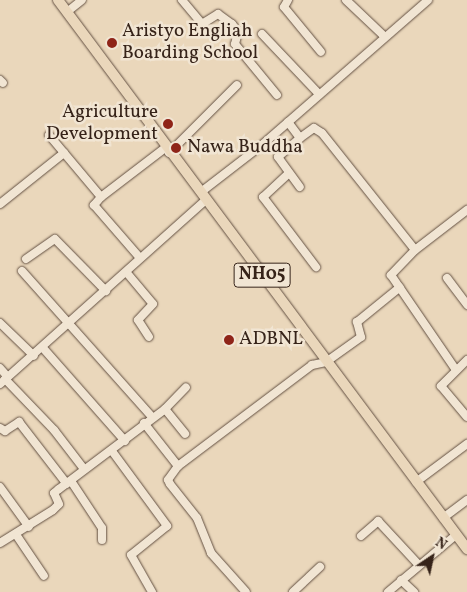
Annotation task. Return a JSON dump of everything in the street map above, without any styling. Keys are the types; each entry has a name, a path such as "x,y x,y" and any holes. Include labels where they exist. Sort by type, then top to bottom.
{"main road":[{"name":"NH05","path":"58,0 167,150 204,196 467,549"}],"street":[{"path":"67,12 82,0"},
{"path":"182,0 202,24 218,14 232,24 238,32 233,40 277,95"},
{"path":"288,0 284,7 321,52"},
{"path":"346,0 383,35"},
{"path":"4,380 34,356 127,273 204,196 318,93 383,35 428,0"},
{"path":"262,34 318,93"},
{"path":"140,258 94,205 101,197 167,150 237,85"},
{"path":"288,122 300,138"},
{"path":"300,187 288,174 278,158 314,128 322,133 415,250"},
{"path":"49,136 101,197"},
{"path":"0,203 64,154"},
{"path":"288,174 263,196 316,267"},
{"path":"456,370 400,287 392,272 415,250 467,210"},
{"path":"26,259 55,239 106,291"},
{"path":"22,271 152,417"},
{"path":"127,273 153,304 137,325 149,338"},
{"path":"447,278 467,305"},
{"path":"246,592 211,553 197,518 168,480 178,466 312,365 326,362 360,337 357,322 400,287"},
{"path":"0,323 34,356"},
{"path":"43,348 125,441"},
{"path":"467,360 441,386 467,417"},
{"path":"0,368 4,380 54,430 84,469"},
{"path":"0,542 17,536 59,504 54,493 84,469 125,441 144,423 165,409 186,387"},
{"path":"165,409 185,434"},
{"path":"0,428 5,431 19,422 69,482 102,528 102,540"},
{"path":"144,423 178,466"},
{"path":"416,482 467,444"},
{"path":"112,451 167,526 131,555 152,592"},
{"path":"0,487 29,527"},
{"path":"443,518 467,500"},
{"path":"361,536 378,521 418,564"},
{"path":"388,592 418,564 456,535"},
{"path":"17,536 44,576"},
{"path":"293,592 320,567"},
{"path":"401,580 414,592"}],"place":[{"name":"Aristyo Engliah Boarding School","path":"112,43"},
{"name":"Agriculture Development","path":"168,124"},
{"name":"Nawa Buddha","path":"176,148"},
{"name":"ADBNL","path":"229,340"}]}
